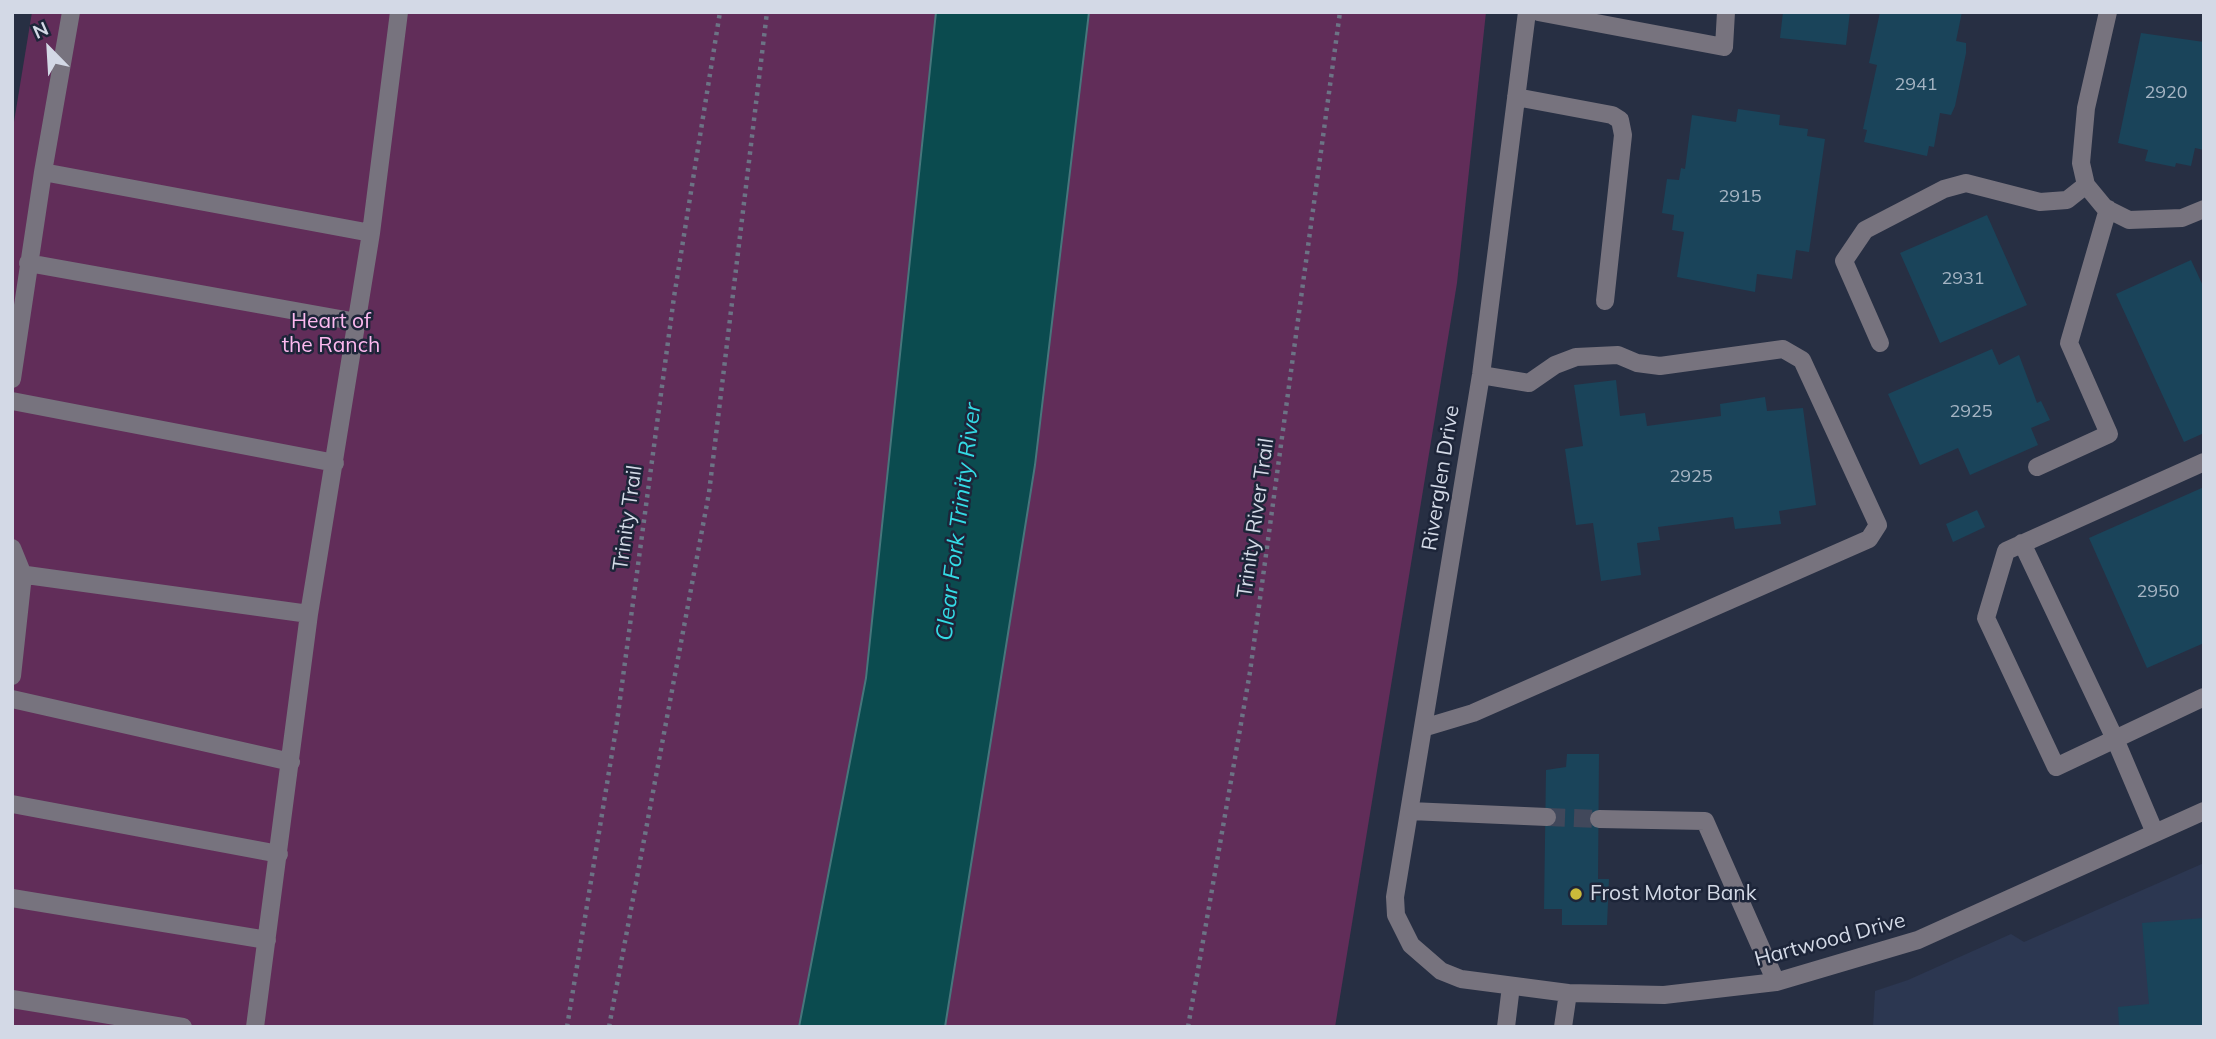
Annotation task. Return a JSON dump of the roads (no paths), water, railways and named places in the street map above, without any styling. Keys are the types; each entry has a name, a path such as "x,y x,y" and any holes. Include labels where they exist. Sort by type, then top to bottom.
{"street":[{"path":"12,379 28,263 71,12"},
{"path":"255,1027 309,614 371,233 399,12"},
{"name":"Riverglen Drive","path":"1411,945 1396,915 1395,897 1481,375 1527,12"},
{"path":"1538,12 1724,47 1726,12"},
{"path":"2108,12 2086,108 2081,163 2086,185 2108,209 2129,220 2146,222 2182,218 2204,209"},
{"path":"1516,97 1612,115 1619,120 1623,135 1605,300"},
{"path":"43,172 371,233"},
{"path":"1880,343 1844,261 1865,230 1944,189 1966,183 2040,202 2067,200 2086,185"},
{"path":"2037,467 2109,434 2069,344 2108,209"},
{"path":"28,263 357,322"},
{"path":"1423,728 1473,713 1869,539 1878,525 1802,360 1783,349 1660,366 1637,363 1618,355 1576,357 1555,365 1528,383 1481,375"},
{"path":"12,401 335,463"},
{"path":"2204,462 2006,551 1986,618 2056,768 2204,697"},
{"path":"2022,543 2115,739 2155,833"},
{"path":"12,548 18,574 12,676"},
{"path":"18,574 309,614"},
{"path":"12,699 290,762"},
{"path":"12,804 279,855"},
{"path":"1410,811 1546,817"},
{"name":"Hartwood Drive","path":"1411,945 1441,971 1461,979 1568,993 1664,995 1776,982 1918,940 2204,811"},
{"path":"1599,819 1705,821 1776,982"},
{"path":"12,898 267,940"},
{"path":"1506,1027 1511,986"},
{"path":"1563,1027 1568,993"},
{"path":"12,999 183,1027"}],"water":[{"name":"Clear Fork Trinity River","path":"936,12 1089,12 1035,465 945,1027 799,1027 866,678"}],"tunnel":[{"path":"1547,817 1599,819"}],"place":[{"name":"Frost Motor Bank","path":"1576,894"}],"park label":[{"name":"Heart of the Ranch","path":"331,334"}]}
